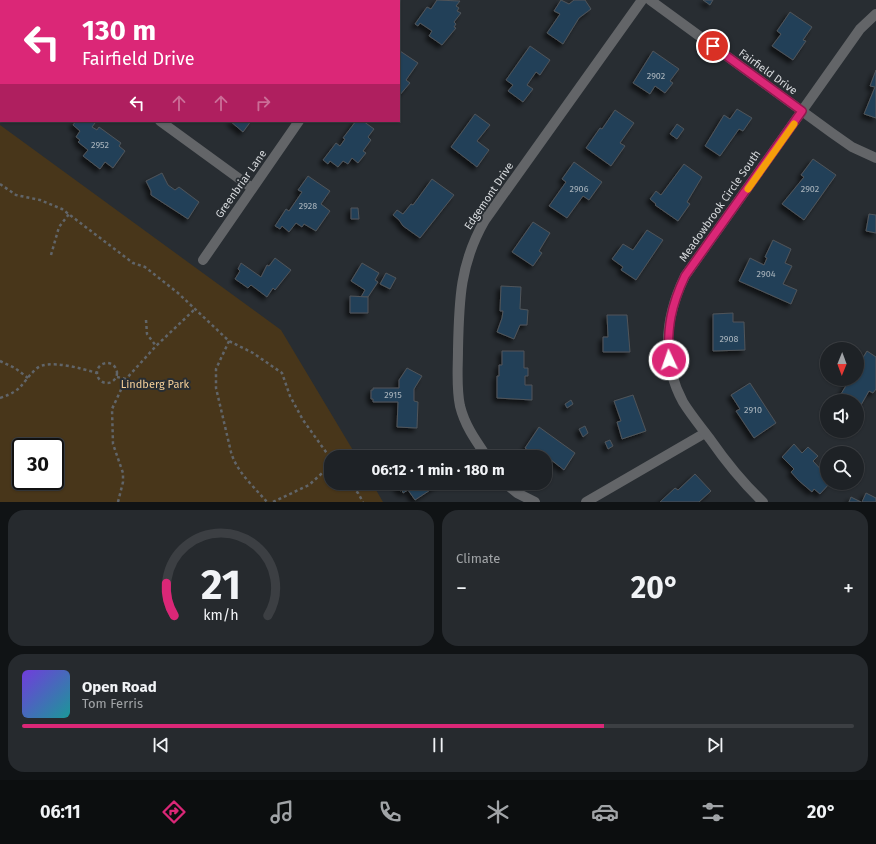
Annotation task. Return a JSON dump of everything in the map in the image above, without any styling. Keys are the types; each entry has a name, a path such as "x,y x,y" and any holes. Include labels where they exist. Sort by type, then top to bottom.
{"street":[{"name":"Edgemont Drive","path":"482,450 470,434 465,422 457,387 459,300 462,277 468,255 485,220 642,0"},
{"name":"Fairfield Drive","path":"650,0 852,147 876,158"},
{"name":"Meadowbrook Circle South","path":"763,502 728,464 683,401 674,381 669,360 668,331 670,316 676,295 685,276 860,29 876,14"},
{"path":"161,122 252,188"},
{"name":"Greenbriar Lane","path":"203,260 298,122"},
{"path":"586,502 705,433"},
{"path":"513,490 535,502"}],"path":[{"path":"0,184 16,194 40,200 62,209 133,263 145,267 184,298 229,341 253,353 282,373 290,396 303,420 324,450"},
{"path":"51,255 59,227 69,214"},
{"path":"118,502 123,482 123,473 113,444 111,419 112,409 126,379 156,346 195,309"},
{"path":"146,320 147,334 156,346"},
{"path":"229,341 216,369 216,388 229,445 233,460 268,502"},
{"path":"0,360 28,378"},
{"path":"109,363 116,369 117,377 114,381 105,384 100,381 97,373 101,365 109,363"},
{"path":"0,398 12,394 22,387 37,368 42,365 57,364 97,373"},
{"path":"117,377 126,379"},
{"path":"273,502 308,485 324,471"},
{"path":"355,490 363,502"}],"green space":[{"name":"Lindberg Park","path":"0,125 281,330 353,450 324,450 324,490 376,490 383,502 0,502"}],"building":[{"path":"437,0 460,1 456,6 459,8 457,11 461,13 454,22 456,24 454,27 456,28 442,45 429,36 432,31 420,23 418,26 415,24 427,7 431,9"},
{"path":"561,0 569,4 574,0 585,0 591,9 579,18 563,44 547,33 560,14 554,11"},
{"path":"703,0 713,0 710,5"},
{"path":"790,12 812,27 803,40 806,41 793,60 772,46 781,34 777,31"},
{"path":"530,46 550,60 540,75 536,72 527,85 533,89 523,102 508,91 513,85 506,80"},
{"path":"400,51 418,63 406,80 410,83 400,95"},
{"path":"653,51 679,69 670,81 673,83 665,93 655,86 650,94 633,83"},
{"path":"876,70 876,118 864,114 875,87 870,86"},
{"path":"737,109 752,118 743,131 739,129 720,156 705,146 724,115 730,119"},
{"path":"615,110 634,123 620,143 625,146 611,166 586,148"},
{"path":"475,114 490,125 477,141 489,150 477,167 451,147"},
{"path":"75,122 94,122 95,123 92,127 97,130 99,127 121,143 119,146 125,151 113,168 105,162 100,169 83,156 88,150 78,142 80,140 76,137 80,131 73,125"},
{"path":"231,122 250,122 243,132"},
{"path":"355,122 364,122 374,129 368,137 371,140 363,151 366,153 358,163 352,158 348,164 343,161 338,167 330,161 328,164 323,160 336,143 340,146 345,139 343,138"},
{"path":"677,124 684,129 677,139 670,134"},
{"path":"813,159 836,175 804,220 782,204 804,177 801,175"},
{"path":"574,162 602,182 589,200 583,196 567,218 549,206 566,182 562,179"},
{"path":"684,164 702,177 687,202 690,204 678,221 655,205 656,204 650,199 656,191 661,195"},
{"path":"162,173 168,185 175,190 179,187 199,202 188,219 151,195 151,191 146,181"},
{"path":"308,176 330,191 321,204 330,211 316,231 304,224 302,227 296,223 289,232 282,226 280,229 275,226 286,209 289,211 302,192 298,190"},
{"path":"432,179 454,195 420,238 403,226 393,215 397,210 403,214 411,204 413,205"},
{"path":"351,208 358,208 359,219 351,219"},
{"path":"869,214 876,215 876,233 866,231"},
{"path":"533,222 550,233 539,251 542,253 533,266 512,252"},
{"path":"647,230 663,240 636,280 621,270 623,267 612,259 623,244 633,250"},
{"path":"773,240 791,249 785,263 792,266 783,284 797,290 791,304 739,281 750,258 764,265 767,258 765,257"},
{"path":"275,258 291,270 275,290 273,288 267,297 251,285 248,288 235,279 240,271 238,269 241,263 261,277 267,265 269,266"},
{"path":"362,263 379,273 375,280 378,282 368,297 361,297 365,290 351,281"},
{"path":"386,273 396,278 390,289 380,284"},
{"path":"501,286 521,287 520,309 528,310 527,325 520,325 514,339 497,332 503,311 500,311"},
{"path":"350,296 368,297 368,313 350,313"},
{"path":"733,313 733,322 744,322 745,350 713,351 713,314"},
{"path":"607,315 627,315 630,352 603,352 603,337 608,337"},
{"path":"502,351 524,351 524,368 528,368 528,376 525,376 525,385 532,385 532,400 497,398 497,376 499,376 499,365 502,365"},
{"path":"867,351 876,357 876,389 873,393 869,391 864,400 864,394 841,394 846,386 864,386 864,356"},
{"path":"407,368 422,376 414,389 414,401 418,402 417,428 397,427 398,402 373,402 373,399 371,399 371,390 373,390 373,388 399,388 399,380"},
{"path":"750,383 776,423 754,438 736,411 740,409 731,395"},
{"path":"633,395 646,431 622,439 617,422 621,421 614,401"},
{"path":"571,400 573,404 567,408 565,404"},
{"path":"585,426 588,433 583,437 579,429"},
{"path":"539,427 575,453 564,470 552,461 552,450 528,450 525,448"},
{"path":"610,440 613,446 608,449 605,442"},
{"path":"794,444 802,453 808,447 818,456 813,461 820,468 820,490 824,490 820,494 814,489 812,492 791,472 794,469 782,457"},
{"path":"695,474 711,491 699,502 660,502 675,488 678,490"},
{"path":"408,490 430,490 415,500"},
{"path":"866,493 876,498 876,502 862,502"},
{"path":"851,497 861,502 849,502"}],"slow traffic":[{"path":"748,189 794,124"}],"route":[{"path":"669,360 667,338 670,316 676,295 685,276 802,111 713,46"}]}
